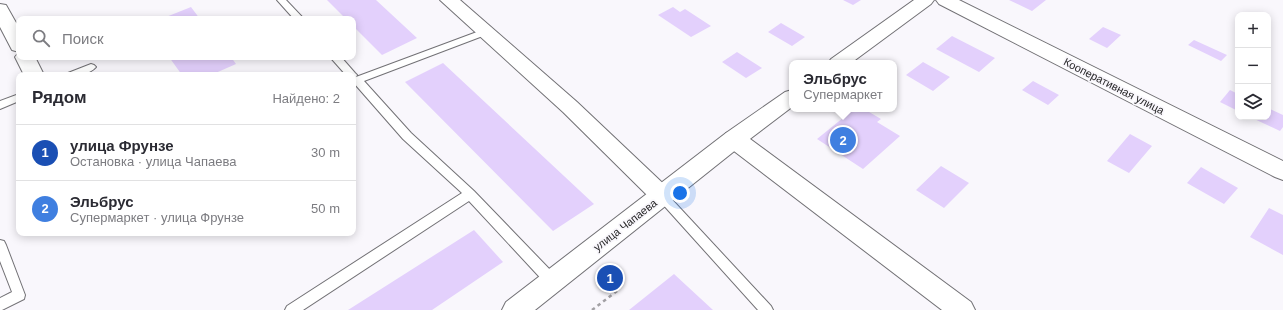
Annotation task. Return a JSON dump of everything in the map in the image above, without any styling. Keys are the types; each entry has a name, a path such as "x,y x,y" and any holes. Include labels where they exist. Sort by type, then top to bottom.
{"street":[{"path":"450,0 570,108 662,196"},
{"path":"842,60 925,0"},
{"name":"Кооперативная улица","path":"945,0 1283,171"},
{"path":"0,9 16,40"},
{"path":"26,60 32,72"},
{"name":"улица Чапаева","path":"515,310 734,139 789,99"},
{"path":"734,139 962,310"}],"lane":[{"path":"281,0 296,16"},
{"path":"356,76 485,32"},
{"path":"338,60 349,72"},
{"path":"78,72 91,67"},
{"path":"356,79 407,136 470,194 552,281"},
{"path":"0,105 16,98"},
{"path":"292,310 470,194"},
{"path":"662,196 766,310"},
{"path":"0,245 19,295 0,305"}],"path":[{"path":"592,310 617,291"}],"building":[{"path":"327,0 376,0 417,38 382,55 356,29 356,16 343,16"},
{"path":"843,0 861,0 853,5"},
{"path":"1009,0 1046,0 1032,11"},
{"path":"191,7 198,16 168,16"},
{"path":"673,7 680,12 685,9 711,26 691,37 658,15"},
{"path":"781,23 805,37 792,46 768,32"},
{"path":"1103,27 1121,35 1107,48 1089,39"},
{"path":"952,36 995,58 979,72 936,49"},
{"path":"1194,40 1227,55 1221,61 1188,45"},
{"path":"737,52 762,68 746,78 722,62"},
{"path":"171,60 233,60 236,64 218,72 180,72"},
{"path":"923,62 950,77 933,91 906,75"},
{"path":"443,63 594,204 553,231 405,82"},
{"path":"1033,81 1059,95 1048,105 1022,90"},
{"path":"1230,90 1235,92 1235,110 1220,102"},
{"path":"1271,109 1283,115 1283,127 1280,131 1256,120 1271,120"},
{"path":"850,112 869,112 881,119 877,122 900,136 863,169 817,139"},
{"path":"1130,134 1152,146 1129,173 1107,161"},
{"path":"941,166 969,183 944,208 916,190"},
{"path":"1201,167 1238,188 1224,204 1187,183"},
{"path":"1269,208 1283,215 1283,255 1250,237"},
{"path":"474,230 503,262 432,310 348,310"},
{"path":"674,274 713,310 629,310"}],"place":[{"name":"Эльбрус","path":"843,140"},
{"name":"улица Фрунзе","path":"610,278"}]}
